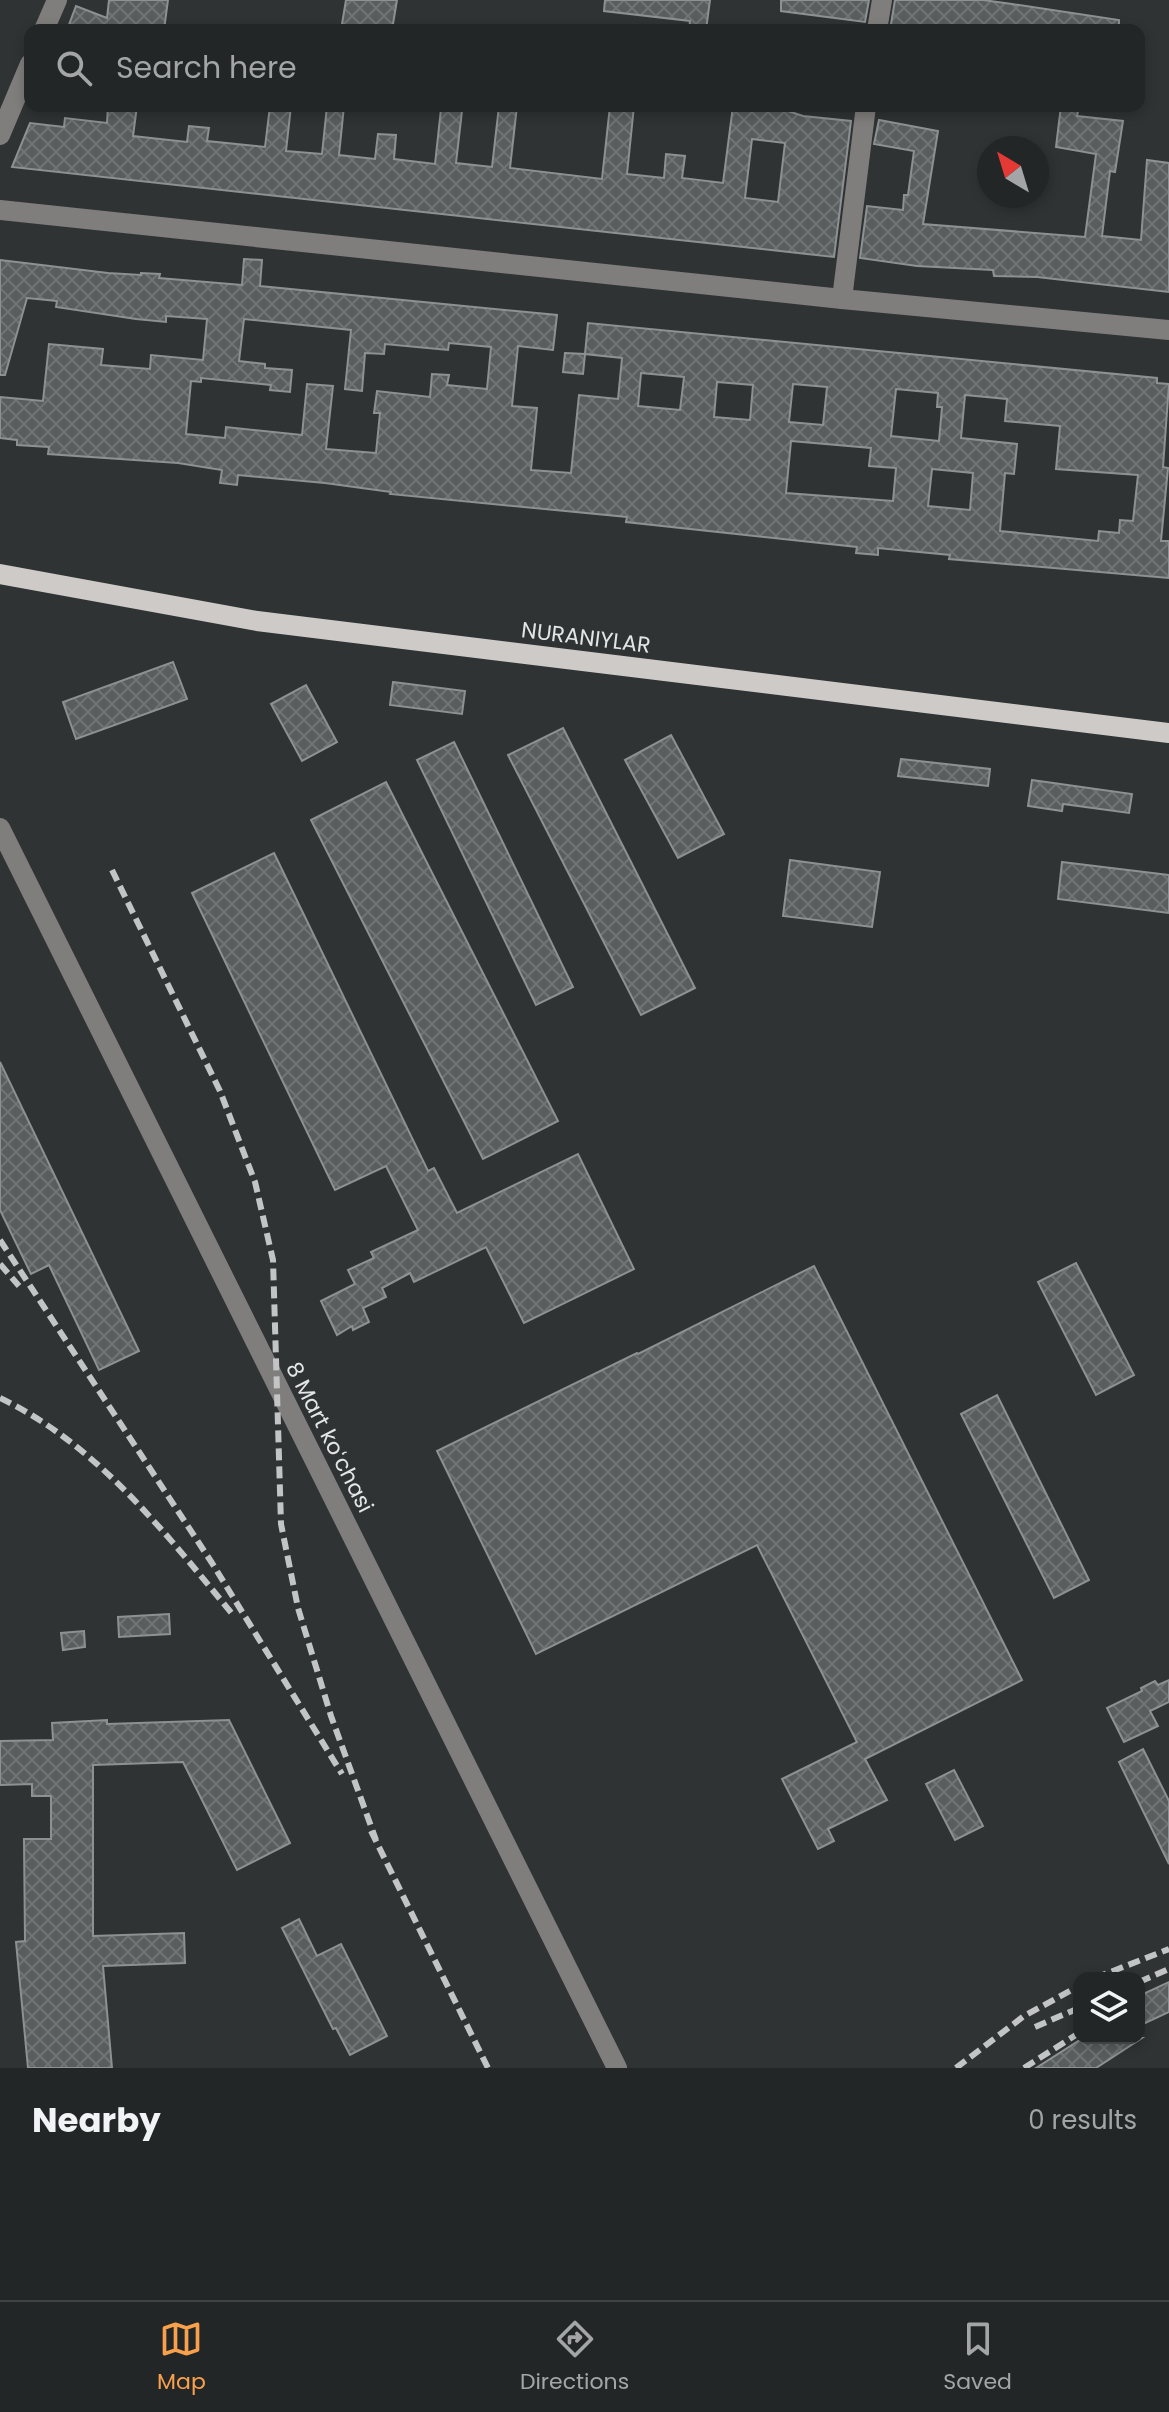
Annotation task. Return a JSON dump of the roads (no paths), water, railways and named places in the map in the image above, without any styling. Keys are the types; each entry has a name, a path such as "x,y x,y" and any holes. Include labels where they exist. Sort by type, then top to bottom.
{"main road":[{"name":"NURANIYLAR","path":"0,574 257,621 1169,733"}],"street":[{"path":"47,24 57,0"},
{"path":"878,24 882,0"},
{"path":"0,135 24,78"},
{"path":"842,299 865,112"},
{"path":"0,210 842,299 1169,330"},
{"name":"8 Mart koʻchasi","path":"0,828 617,2068"}],"railway":[{"path":"112,870 220,1091 255,1182 273,1260 281,1524 298,1608 331,1716 376,1840"},
{"path":"0,1240 212,1563 342,1774"},
{"path":"0,1264 19,1286"},
{"path":"0,1398 35,1417 99,1466 156,1523 234,1616"},
{"path":"371,1831 488,2068"},
{"path":"1110,1972 1169,1949"},
{"path":"1145,1979 1169,1969"},
{"path":"956,2068 1024,2016 1073,1989"},
{"path":"1035,2027 1073,2011"},
{"path":"1024,2068 1073,2037"}]}
